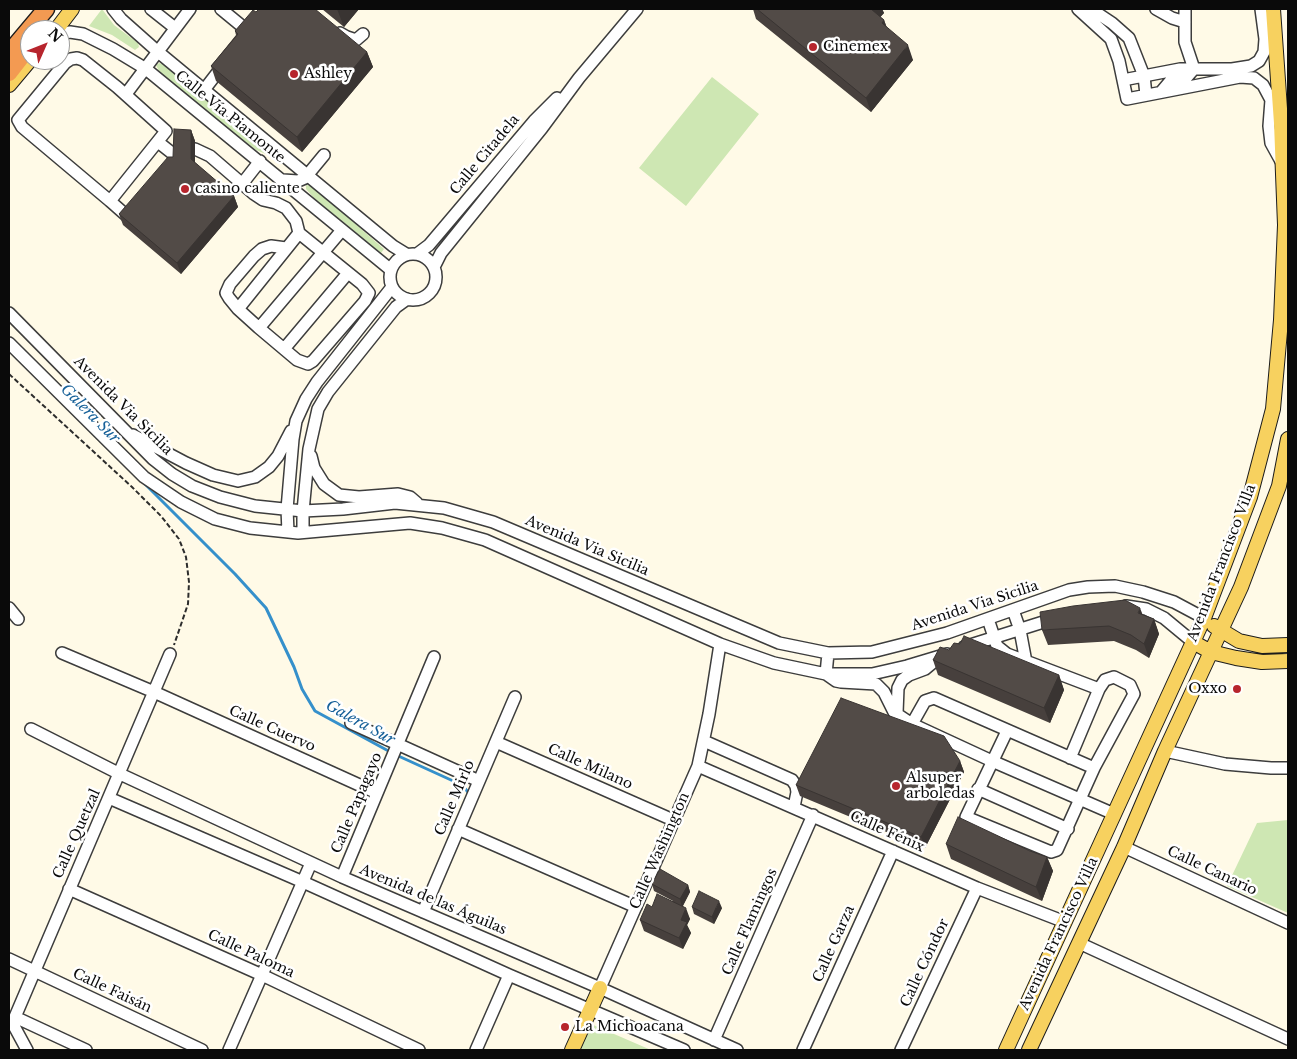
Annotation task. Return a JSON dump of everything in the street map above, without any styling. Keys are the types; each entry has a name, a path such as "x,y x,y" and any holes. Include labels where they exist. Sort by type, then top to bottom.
{"highway":[{"path":"9,44 38,9"},
{"path":"9,53 46,9"},
{"path":"50,20 59,9"},
{"path":"9,73 20,59"}],"main road":[{"path":"64,20 72,9"},
{"name":"Avenida Francisco Villa","path":"1006,1050 1204,618 1250,497 1273,409 1282,301 1284,225 1273,9"},
{"path":"9,85 22,70"},
{"name":"Avenida Francisco Villa","path":"1028,1050 1124,847 1165,751 1241,587 1279,486 1288,439"},
{"path":"1204,618 1221,631 1239,641 1262,646 1288,645"},
{"path":"1193,642 1211,652 1236,658 1262,662 1288,661"},
{"path":"1114,814 1121,825 1121,838 1124,847"},
{"path":"1064,922 1068,925 1070,937 1079,943"},
{"name":"Calle Washington","path":"572,1050 600,988"}],"street":[{"name":"Calle Vía Piamonte","path":"113,9 121,19 157,51 393,246 412,254"},
{"path":"151,9 175,28"},
{"path":"126,94 190,9"},
{"path":"221,9 249,32"},
{"name":"Calle Citadela","path":"434,267 440,253 636,9"},
{"path":"1078,9 1111,39 1119,61 1127,99 1240,77 1254,78 1263,85 1270,100 1269,126 1271,143 1282,162"},
{"path":"1083,9 1097,13 1129,38 1144,76 1146,95"},
{"path":"1156,9 1172,18 1185,22"},
{"path":"1185,9 1185,42 1194,69"},
{"path":"1123,80 1180,69 1232,69 1251,66 1259,61 1264,52 1265,39 1261,9"},
{"path":"204,90 259,21"},
{"path":"333,26 352,40 356,40 364,34"},
{"name":"Calle Vía Piamonte","path":"70,32 83,34 146,68 390,270"},
{"path":"137,207 128,216 22,127 18,120 65,63 77,58 83,60 126,94 178,143"},
{"path":"1161,92 1172,79 1187,76 1194,69"},
{"name":"Calle Citadela","path":"412,254 429,245 534,121 579,78"},
{"path":"110,201 166,131"},
{"path":"158,142 177,157 166,171"},
{"path":"195,154 210,156 264,200 286,208 296,221 299,233 324,252 369,292 366,301 308,364 302,363 259,328 238,309 226,293 230,284 262,249 271,246 286,248"},
{"path":"283,180 298,181 308,176 324,156"},
{"path":"242,184 260,161"},
{"path":"259,328 342,230"},
{"path":"238,309 299,233"},
{"path":"412,254 430,261 434,267 436,281 430,293 418,300 407,300 392,288 390,270 394,263 412,254"},
{"path":"284,349 348,273"},
{"path":"126,432 186,464 213,475 238,481 255,477 278,456 316,382 392,288"},
{"path":"304,532 303,511 309,449 318,409 328,392 396,307 407,300"},
{"name":"Avenida Via Sicilia","path":"9,313 153,459 172,474 192,486 220,497 255,506 303,511 395,503 444,508 492,522 779,643 828,653 872,652 947,633 1069,590 1088,587 1116,586 1143,592 1174,602 1204,618"},
{"path":"9,343 138,471 174,498 215,519 250,528 288,532 410,523 442,528 485,540 720,644 774,663 826,674 872,674 939,657 1068,615"},
{"path":"288,532 287,509 296,421"},
{"path":"309,449 314,468 324,484 339,495 359,497 398,494 410,497 420,506"},
{"path":"1113,605 1146,609 1164,618 1193,642"},
{"path":"9,608 18,619"},
{"path":"1013,610 1020,630 1026,662"},
{"path":"988,619 997,646 1002,651 1099,689"},
{"name":"Calle Washington","path":"600,988 698,766 720,644"},
{"name":"Calle Cuervo","path":"62,653 154,692 377,794"},
{"path":"826,674 828,653"},
{"name":"Calle Quetzal","path":"15,1021 69,888 120,774 170,654"},
{"name":"Calle Papagayo","path":"342,877 434,657"},
{"path":"896,713 898,688 902,680 929,667 939,657"},
{"path":"826,674 836,681 876,684 884,692 890,706 896,713 912,724 1114,814"},
{"path":"1007,730 964,821 1051,852 1057,850 1094,768 1134,694 1130,685 1114,677 1105,680 1099,689 1070,758"},
{"name":"Calle Mirlo","path":"422,912 515,697"},
{"path":"912,724 925,701 931,698 1094,768"},
{"path":"351,723 479,781"},
{"name":"Avenida de las Águilas","path":"31,728 120,774 311,863 600,988 737,1050"},
{"path":"704,741 792,780 797,792 794,807"},
{"name":"Calle Milano","path":"496,742 673,820"},
{"path":"1165,751 1225,764 1288,768"},
{"name":"Calle Fénix","path":"698,766 977,888 1064,922"},
{"path":"978,789 1068,829"},
{"path":"109,798 303,882 509,975 684,1050"},
{"name":"Calle Flamingos","path":"714,1040 813,815"},
{"path":"458,829 636,907"},
{"name":"Calle Canario","path":"1124,847 1288,923"},
{"name":"Calle Garza","path":"803,1050 893,851"},
{"path":"229,1050 311,863"},
{"name":"Calle Paloma","path":"69,888 262,975 419,1050"},
{"name":"Calle Cóndor","path":"902,1050 977,888"},
{"path":"1079,943 1288,1039"},
{"name":"Calle Faisán","path":"9,959 202,1050"},
{"path":"476,1050 509,975"},
{"path":"15,1021 27,1050"},
{"path":"15,1021 86,1050"}],"path":[{"path":"9,374 132,487 161,516 179,539 186,557 189,582 188,604 170,654"}],"green space":[{"path":"102,9 114,25 138,43 139,47 135,50 112,35 89,26"},
{"path":"159,63 166,65 276,158 256,150 183,94 159,71 156,65"},
{"path":"712,77 759,114 686,206 639,168"},
{"path":"306,185 312,186 384,249 381,253 315,199 306,189"},
{"path":"1288,820 1288,913 1227,886 1257,823"},
{"path":"591,1024 651,1050 579,1050"}],"building":[{"name":"Ashley","path":"259,9 315,9 367,52 297,137 211,66 238,34 235,31 253,10 256,12"},
{"path":"757,9 871,9 884,20 882,23 908,45 866,98"},
{"name":"casino caliente","path":"174,129 191,130 191,159 234,196 177,263 119,214 168,157 173,157"},
{"path":"1125,600 1140,608 1138,613 1154,619 1144,644 1131,635 1109,626 1042,630 1040,612"},
{"path":"964,636 1059,675 1044,708 933,660 940,647 949,650 954,643 960,644"},
{"path":"841,698 944,736 960,761 921,837 796,785"},
{"path":"958,817 1047,857 1036,887 946,844"},
{"path":"660,869 688,885 680,899 652,884"},
{"path":"699,891 719,901 712,917 692,907"},
{"path":"657,894 686,908 681,920 687,922 679,938 640,920 647,904 652,907"}],"waterway":[{"name":"Galera Sur","path":"144,483 235,574 266,608 294,667 302,689 315,711 394,754 462,785 468,792 468,795"}],"place":[{"name":"Cinemex","path":"813,47"},
{"name":"Ashley","path":"294,74"},
{"name":"casino caliente","path":"185,189"},
{"name":"Oxxo","path":"1237,689"},
{"name":"Alsuper arboledas","path":"896,786"},
{"name":"La Michoacana","path":"565,1027"}]}
